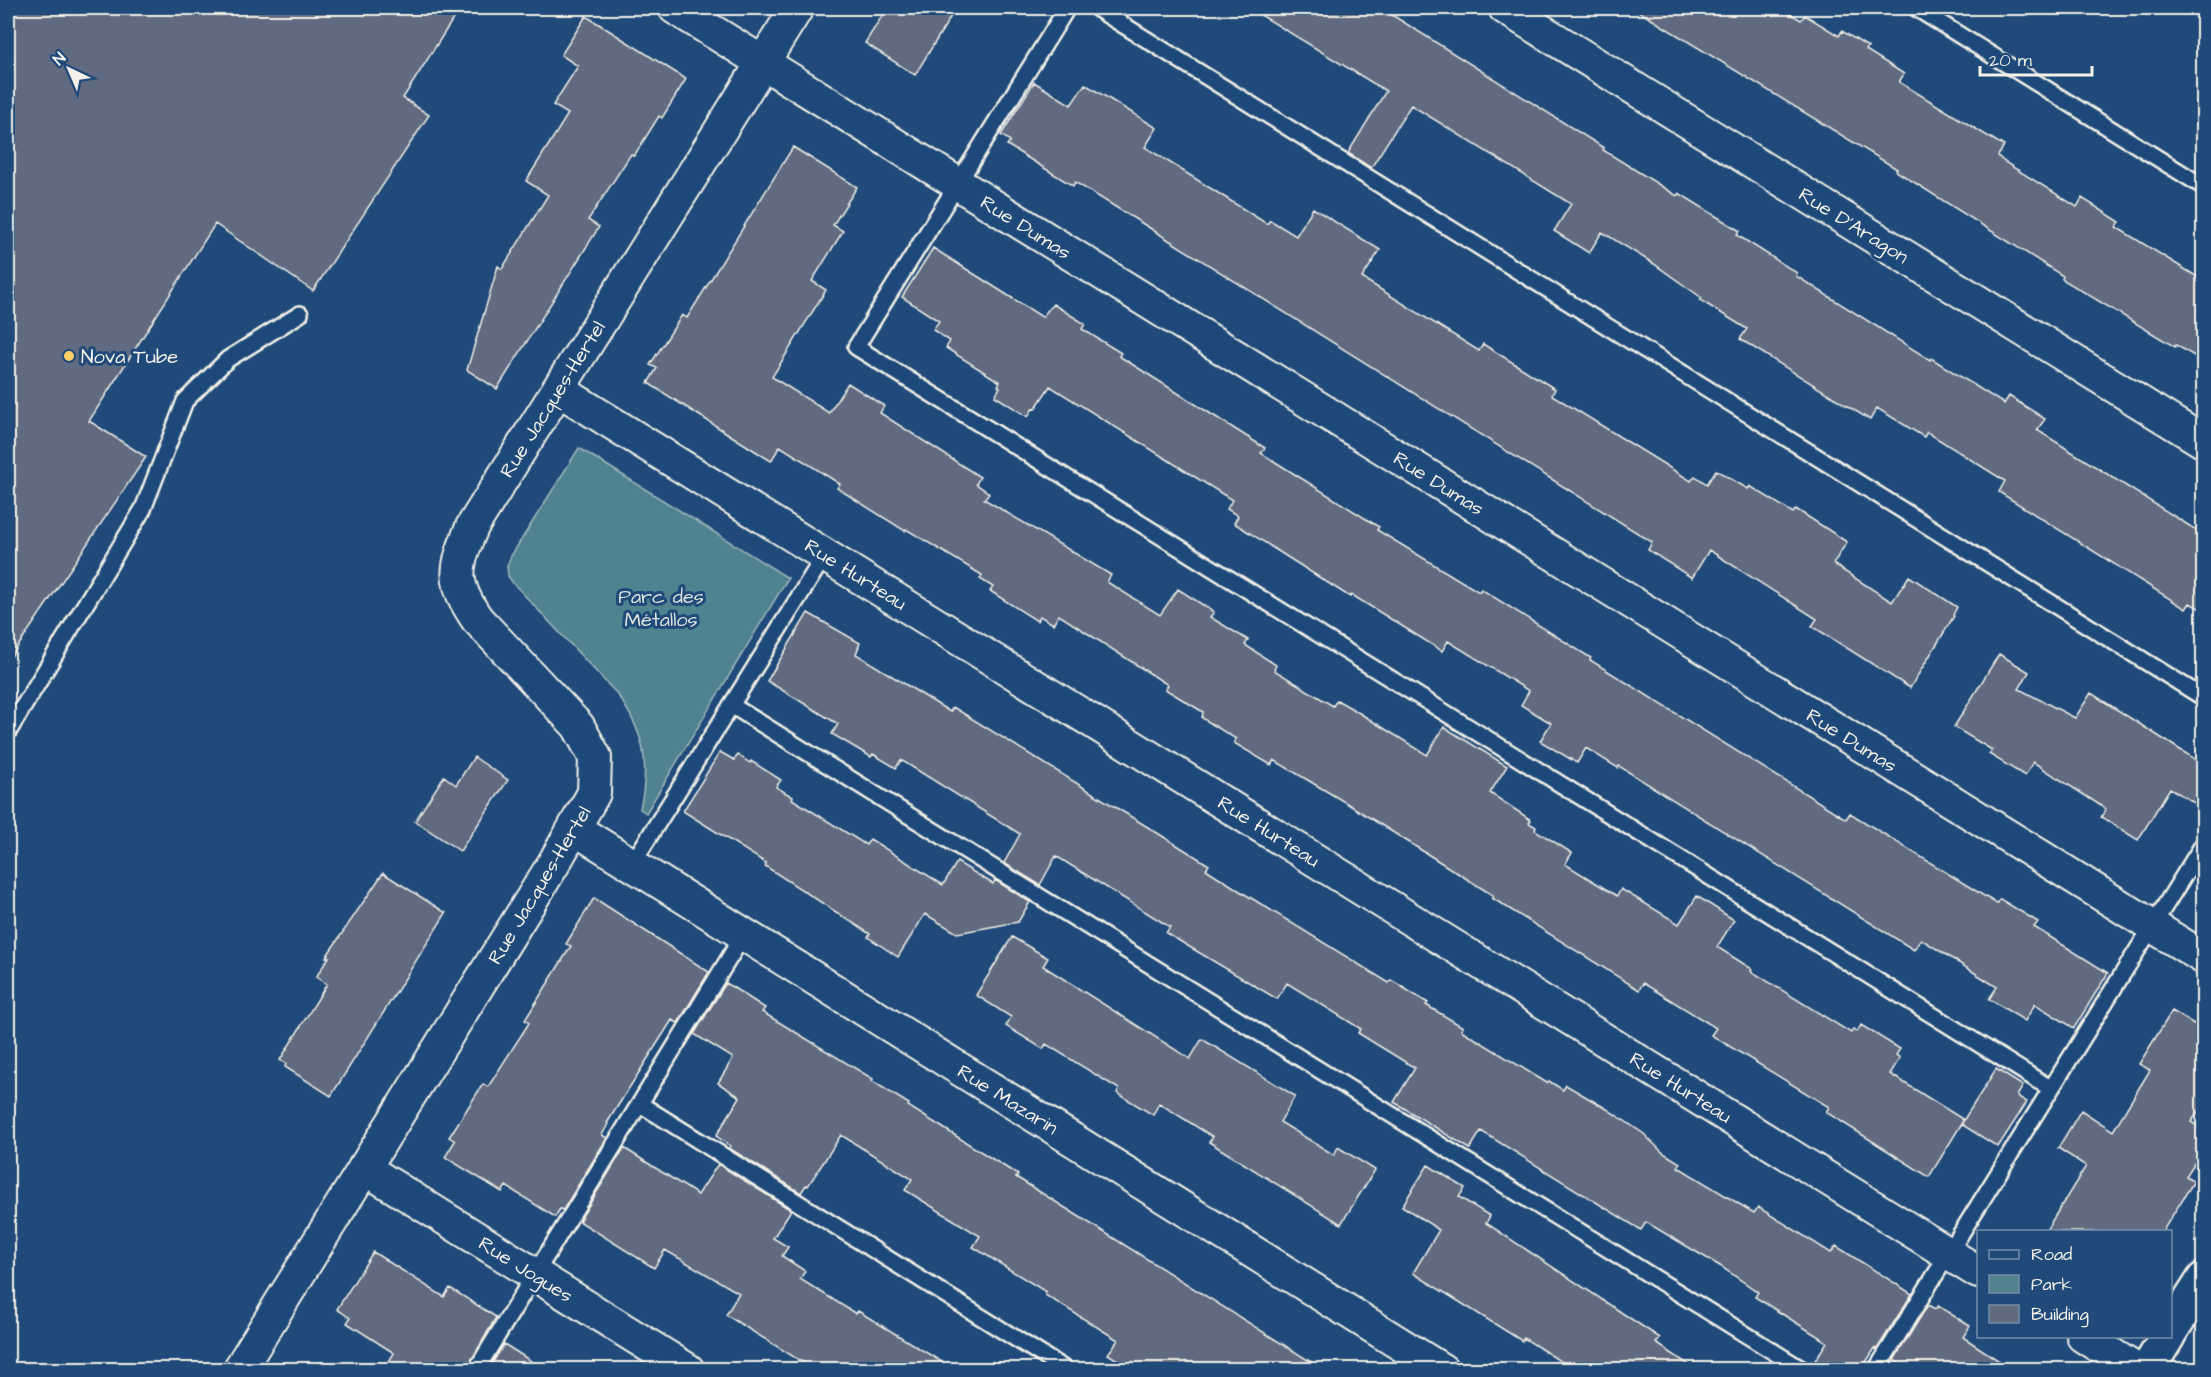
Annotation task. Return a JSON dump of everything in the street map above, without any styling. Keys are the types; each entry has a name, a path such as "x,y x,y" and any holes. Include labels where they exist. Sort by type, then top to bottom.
{"street":[{"name":"Rue Dumas","path":"675,8 2204,958"},
{"name":"Rue Jacques-Hertel","path":"239,1370 575,829 594,793 595,757 578,726 477,619 464,599 457,575 462,551 472,528 797,8"},
{"name":"Rue D'Aragon","path":"1505,8 2204,442"},
{"name":"Rue Hurteau","path":"559,390 1977,1271"},
{"name":"Rue Mazarin","path":"575,829 1442,1370"},
{"name":"Rue Jogues","path":"364,1168 688,1370"},
{"path":"2172,1329 2204,1279"},
{"path":"2086,1338 2136,1370"},
{"path":"2147,1370 2167,1338"}],"lane":[{"path":"1067,8 856,347 2050,1088"},
{"path":"1096,8 2204,699"},
{"path":"1916,8 2204,187"},
{"path":"8,732 143,509 185,401 228,359 300,314"},
{"path":"632,864 825,555"},
{"path":"731,705 1803,1370"},
{"path":"1876,1370 2204,843"},
{"path":"476,1370 744,933"},
{"path":"640,1104 1066,1370"}],"green space":[{"name":"Parc des Métallos","path":"579,448 788,578 646,813 640,809 645,777 643,749 634,722 626,708 617,694 508,576 507,566 511,556"}],"building":[{"name":"Nova Tube","path":"8,8 460,8 403,98 429,115 313,291 215,224 89,421 146,457 8,661"},
{"path":"887,8 956,8 915,75 865,43"},
{"path":"1249,8 1381,8 1677,196 1679,193 1740,231 1737,235 1797,273 1796,276 1930,360 1931,358 2004,404 2009,396 2045,419 2037,430 2204,535 2204,611 2190,603 2186,609 1999,492 2005,481 1927,432 1924,437 1877,408 1870,420 1740,339 1747,329 1700,300 1702,298 1654,264 1602,232 1589,253 1554,231 1571,204 1411,105 1371,168 1348,153 1386,91"},
{"path":"1633,8 1781,8 1801,20 1805,15 1839,36 1842,31 1868,47 1866,50 1904,74 1899,82 2004,146 1998,156 2003,161 2077,207 2082,198 2120,222 2116,227 2204,281 2204,362 2062,279 2063,276 1896,171 1897,169"},
{"path":"586,16 686,79 662,118 659,116 634,156 631,154 588,220 599,227 497,389 467,370 498,266 502,269 548,195 526,181 568,114 553,105 578,66 561,55"},
{"path":"1034,82 1071,105 1085,84 1157,128 1145,147 1267,224 1270,220 1296,236 1313,208 1380,250 1362,278 1479,351 1483,344 1555,389 1552,395 1691,481 1695,476 1707,484 1716,470 1748,489 1750,486 1793,513 1796,509 1847,542 1833,564 1892,602 1909,576 1957,607 1954,616 1910,688 1812,626 1817,619 1709,550 1692,578 1648,550 1652,542 1075,182 1073,186 1007,145 1010,141 1001,135"},
{"path":"793,147 857,187 833,225 843,231 812,281 826,290 772,377 829,413 848,383 884,406 880,413 980,477 976,484 989,493 984,499 1111,575 1107,582 1160,615 1178,589 1214,612 1210,617 1248,640 1245,645 1276,665 1274,670 1333,706 1337,700 1427,755 1444,727 1507,766 1490,793 1531,820 1529,823 1536,827 1535,830 1572,853 1565,864 1617,896 1621,889 1679,924 1697,896 1734,920 1717,947 1752,969 1751,971 1851,1033 1853,1029 1857,1032 1861,1025 1900,1049 1896,1055 1900,1058 1890,1074 1964,1120 1929,1177 1826,1112 1829,1107 1711,1035 1716,1028 1643,983 1639,990 1348,804 1274,760 1271,765 1234,743 1236,739 1202,718 1203,712 1165,689 1168,685 1059,615 1053,624 1040,616 1037,621 990,591 993,587 980,579 982,575 906,529 905,531 837,488 840,484 780,446 771,461 648,383 657,368 650,365 682,315 687,318"},
{"path":"933,248 1042,317 1053,304 1085,324 1082,329 1121,353 1119,356 1265,448 1261,453 1379,527 1377,530 1479,592 1481,589 1591,658 1590,660 1846,819 1850,813 1997,904 2000,899 2038,922 2034,927 2108,973 2074,1028 2035,1004 2025,1021 1989,999 1997,987 1921,939 1914,950 1619,766 1618,768 1586,748 1577,763 1540,741 1551,723 1521,705 1529,691 1448,641 1442,651 1352,595 1350,597 1234,523 1238,516 1227,509 1232,500 1050,386 1028,417 995,396 1000,382 946,348 950,341 933,330 939,321 902,297"},
{"path":"808,613 860,643 856,654 950,712 953,707 1172,842 1209,865 1206,869 1243,893 1389,983 1391,980 1428,1003 1426,1005 1463,1027 1461,1030 1547,1083 1549,1081 1563,1090 1566,1085 1607,1109 1644,1134 1662,1152 1680,1163 1678,1167 1754,1213 1758,1207 1831,1253 1836,1246 1912,1294 1877,1349 1875,1348 1861,1370 1813,1370 1812,1365 1827,1342 1755,1297 1758,1292 1720,1266 1646,1222 1641,1230 1481,1131 1470,1149 1394,1102 1415,1068 1358,1033 1361,1029 1287,983 1277,999 1166,933 1170,927 1056,856 1040,885 1004,863 1020,834 901,760 896,768 873,754 871,757 832,734 838,724 767,681"},
{"path":"1999,654 2029,672 2019,689 2075,718 2091,693 2204,765 2204,809 2170,788 2138,840 2101,817 2106,809 2033,762 2025,776 1989,754 1992,750 1954,727"},
{"path":"720,752 734,760 738,755 750,763 751,761 781,780 776,787 793,797 792,799 866,845 870,839 943,885 957,862 993,884 995,880 1030,902 1018,922 957,933 925,914 898,957 868,937 870,934 765,866 766,863 683,811"},
{"path":"474,757 508,780 460,851 415,821 444,776 456,785"},
{"path":"383,873 446,913 331,1096 285,1067 286,1064 280,1060 327,984 316,977 329,957 326,957"},
{"path":"594,898 709,972 678,1023 672,1020 607,1123 602,1135 607,1138 563,1210 560,1209 555,1217 506,1186 502,1192 445,1157 455,1141 449,1137 483,1084 488,1087 529,1023 525,1020 571,946 566,944"},
{"path":"1012,937 1048,958 1043,966 1190,1059 1202,1039 1295,1096 1280,1122 1334,1155 1338,1147 1375,1170 1341,1224 1209,1142 1213,1137 1159,1103 1153,1115 1117,1093 1119,1089 1046,1044 1043,1049 1006,1026 1011,1017 976,995"},
{"path":"726,983 765,1008 762,1012 873,1079 872,1081 909,1104 908,1106 1018,1175 1016,1177 1324,1370 1133,1370 1108,1354 1118,1340 973,1247 980,1236 905,1190 912,1179 841,1135 801,1193 729,1148 731,1146 716,1136 740,1097 718,1083 733,1058 694,1034"},
{"path":"2172,1011 2204,1030 2204,1104 2191,1122 2204,1130 2204,1148 2186,1176 2194,1181 2163,1230 2046,1230 2086,1166 2058,1148 2081,1110 2113,1131 2150,1070 2139,1064"},
{"path":"1996,1069 2023,1086 2017,1096 2027,1102 1998,1147 1961,1124"},
{"path":"624,1148 698,1195 718,1164 791,1210 773,1238 788,1247 782,1256 805,1271 800,1279 856,1314 858,1311 955,1370 815,1370 726,1315 739,1293 665,1250 654,1268 579,1221"},
{"path":"1428,1165 1465,1188 1459,1197 1490,1216 1486,1223 1660,1338 1656,1343 1697,1370 1574,1370 1524,1338 1522,1341 1413,1273 1439,1230 1402,1206"},
{"path":"373,1252 444,1297 450,1288 496,1317 466,1370 384,1370 394,1353 347,1323 350,1318 337,1309"},
{"path":"1928,1305 1935,1309 1938,1306 1970,1326 1963,1337 2013,1370 1909,1370 1894,1360"},
{"path":"504,1344 545,1370 488,1370"}],"place":[{"name":"Nova Tube","path":"69,356"}]}
